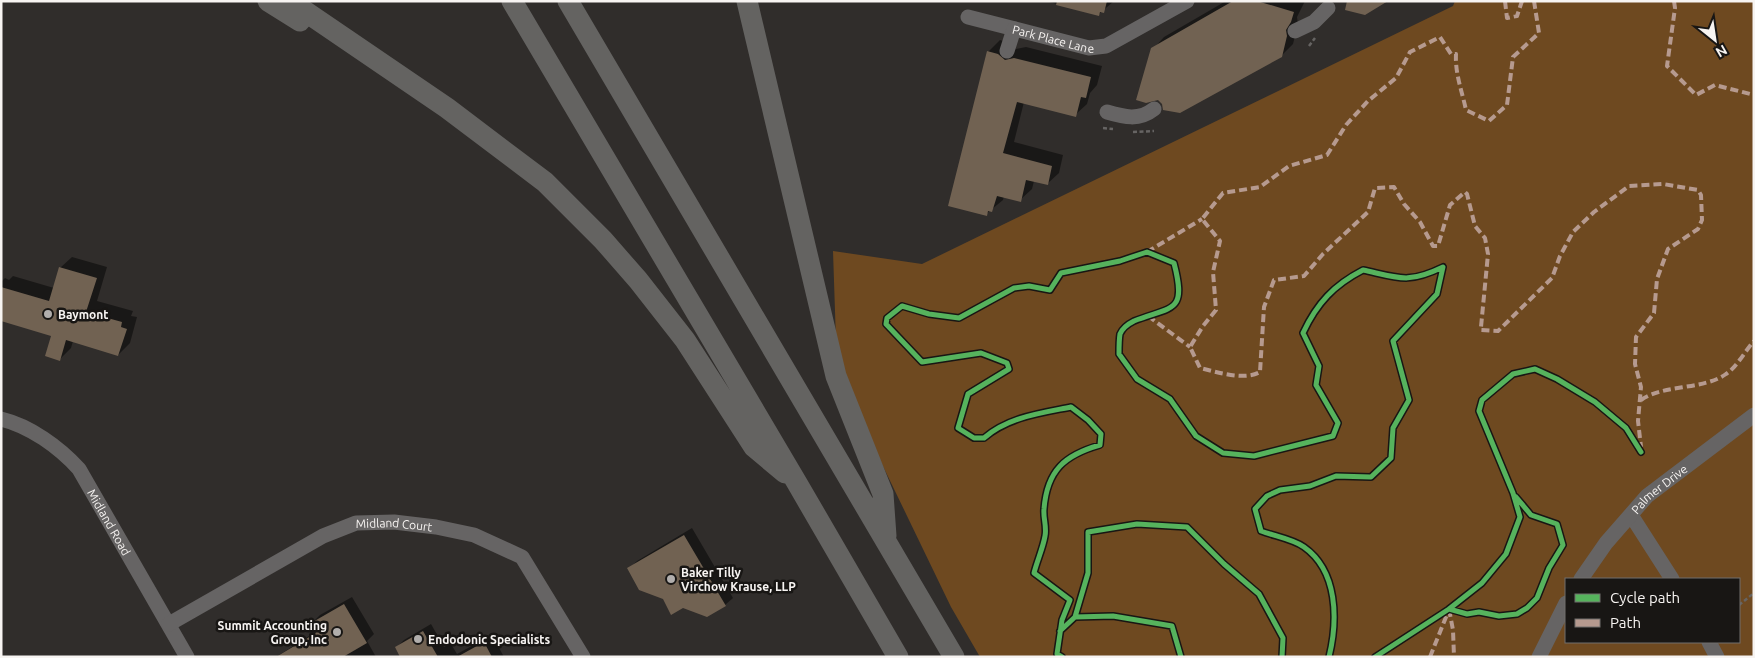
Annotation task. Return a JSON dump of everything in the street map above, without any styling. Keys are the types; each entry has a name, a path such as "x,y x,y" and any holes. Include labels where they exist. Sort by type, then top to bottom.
{"highway":[{"path":"268,1 329,39 382,64"},
{"path":"290,1 446,108 545,182 603,240 638,280 685,340 754,448 798,483"},
{"path":"512,1 798,483 898,657"},
{"path":"568,1 954,657"},
{"path":"747,1 836,376 883,494 887,541"}],"street":[{"name":"Park Place Lane","path":"968,17 1089,48 1106,46 1187,1"},
{"path":"1324,27 1329,16 1328,4"},
{"path":"1295,32 1314,22 1328,4"},
{"path":"1006,51 1014,29"},
{"path":"1108,112 1130,117 1141,116 1154,109"},
{"name":"Palmer Drive","path":"1582,578 1606,543 1647,496 1754,415"},
{"name":"Midland Road","path":"1,419 20,423 56,449 78,469 187,657"},
{"path":"1631,514 1671,578"},
{"name":"Midland Court","path":"169,624 323,536 356,523 394,522 436,527 474,535 522,557 583,657"},
{"path":"1539,657 1565,605"},
{"path":"1710,643 1718,657"}],"path":[{"path":"1740,604 1754,593"}],"shaded area":[{"path":"1455,1 1754,1 1754,657 980,657 951,607 837,371 833,251 922,264 1453,6"}],"building":[{"path":"1057,1 1107,1 1104,13 1100,12 1099,16 1056,5"},
{"path":"1233,1 1257,1 1294,12 1286,30 1287,36 1282,57 1180,113 1163,110 1162,104 1158,100 1146,103 1136,100 1151,48"},
{"path":"1347,1 1388,1 1365,15 1345,10"},
{"path":"987,51 998,54 1005,60 1014,58 1091,77 1086,98 1081,97 1076,117 1017,102 1003,153 1052,166 1048,185 1026,180 1021,202 997,196 992,212 988,211 987,216 948,206"},
{"name":"Baymont","path":"59,267 97,278 86,312 122,322 121,327 127,329 118,356 66,340 60,361 45,356 51,336 1,321 1,287 49,301"},
{"name":"Baker Tilly Virchow Krause, LLP","path":"684,535 726,606 707,617 683,608 671,615 663,599 639,590 627,568"},
{"name":"Summit Accounting Group, Inc","path":"344,604 367,643 343,657 276,657 316,633 311,623"},
{"name":"Endodonic Specialists","path":"423,631 438,657 400,657 395,647"},
{"path":"484,642 492,657 457,657"}],"marked path":[{"path":"1505,1 1507,18 1517,16 1522,1"},
{"path":"1534,1 1539,33 1513,57 1507,105 1489,121 1466,110 1458,75 1456,54 1451,54 1440,37 1410,52 1396,78 1368,101 1346,125 1327,155 1289,166 1260,187 1223,193 1202,219 1220,241 1213,272 1216,310 1190,347 1200,368 1238,376 1254,375 1260,372 1264,307 1274,280 1304,276 1323,254 1368,212 1375,188 1394,187 1404,204 1420,222 1433,246 1438,246 1450,205 1465,192 1467,194 1475,226 1485,238 1488,254 1481,330 1498,331 1552,278 1560,256 1573,232 1594,212 1629,186 1663,184 1698,190 1701,195 1702,220 1698,229 1668,249 1657,279 1654,313 1636,337 1635,364 1641,387 1638,421 1641,447"},
{"path":"1674,1 1675,8 1667,66 1696,95 1715,85 1754,95"},
{"path":"1147,252 1202,219"},
{"path":"1148,316 1190,347"},
{"path":"1641,400 1661,391 1707,383 1717,379 1734,367 1754,341"},
{"path":"1449,609 1453,630 1454,657"},
{"path":"1430,657 1448,612"}],"cycle path":[{"path":"1062,657 1057,654 1062,620 1070,600 1034,573 1045,536 1044,512 1046,495 1049,484 1060,466 1077,454 1100,445 1101,434 1088,420 1071,407 1025,417 1004,425 984,438 974,438 958,428 968,394 1009,369 1007,363 981,353 922,362 886,324 887,318 902,306 929,314 959,318 1014,288 1029,286 1050,290 1061,273 1120,261 1147,252 1174,263 1178,279 1179,291 1177,299 1174,305 1167,309 1134,321 1126,326 1120,334 1119,354 1137,379 1170,399 1196,436 1223,453 1254,456 1333,436 1338,423 1316,385 1319,366 1303,333 1308,322 1327,296 1343,282 1363,270 1395,277 1412,278 1443,267 1437,294 1393,341 1409,400 1393,428 1391,458 1371,477 1336,476 1310,486 1280,490 1267,496 1255,509 1261,531 1300,544 1315,557 1324,569 1333,597 1334,612 1334,628 1329,657"},
{"path":"1375,657 1449,609 1482,583 1506,554 1520,517 1513,493 1479,411 1482,400 1513,374 1535,369 1557,379 1595,402 1626,428 1641,452"},
{"path":"1449,609 1467,614 1479,612 1499,616 1517,614 1527,608 1537,598 1549,568 1563,545 1557,524 1531,515 1516,497"},
{"path":"1060,631 1075,617 1088,573 1088,532 1137,524 1187,527 1224,564 1259,594 1283,638 1282,657"},
{"path":"1075,617 1113,616 1172,626 1181,657"}],"place":[{"name":"Baymont","path":"48,314"},
{"name":"Baker Tilly Virchow Krause, LLP","path":"671,579"},
{"name":"Summit Accounting Group, Inc","path":"337,632"},
{"name":"Endodonic Specialists","path":"418,639"}]}
